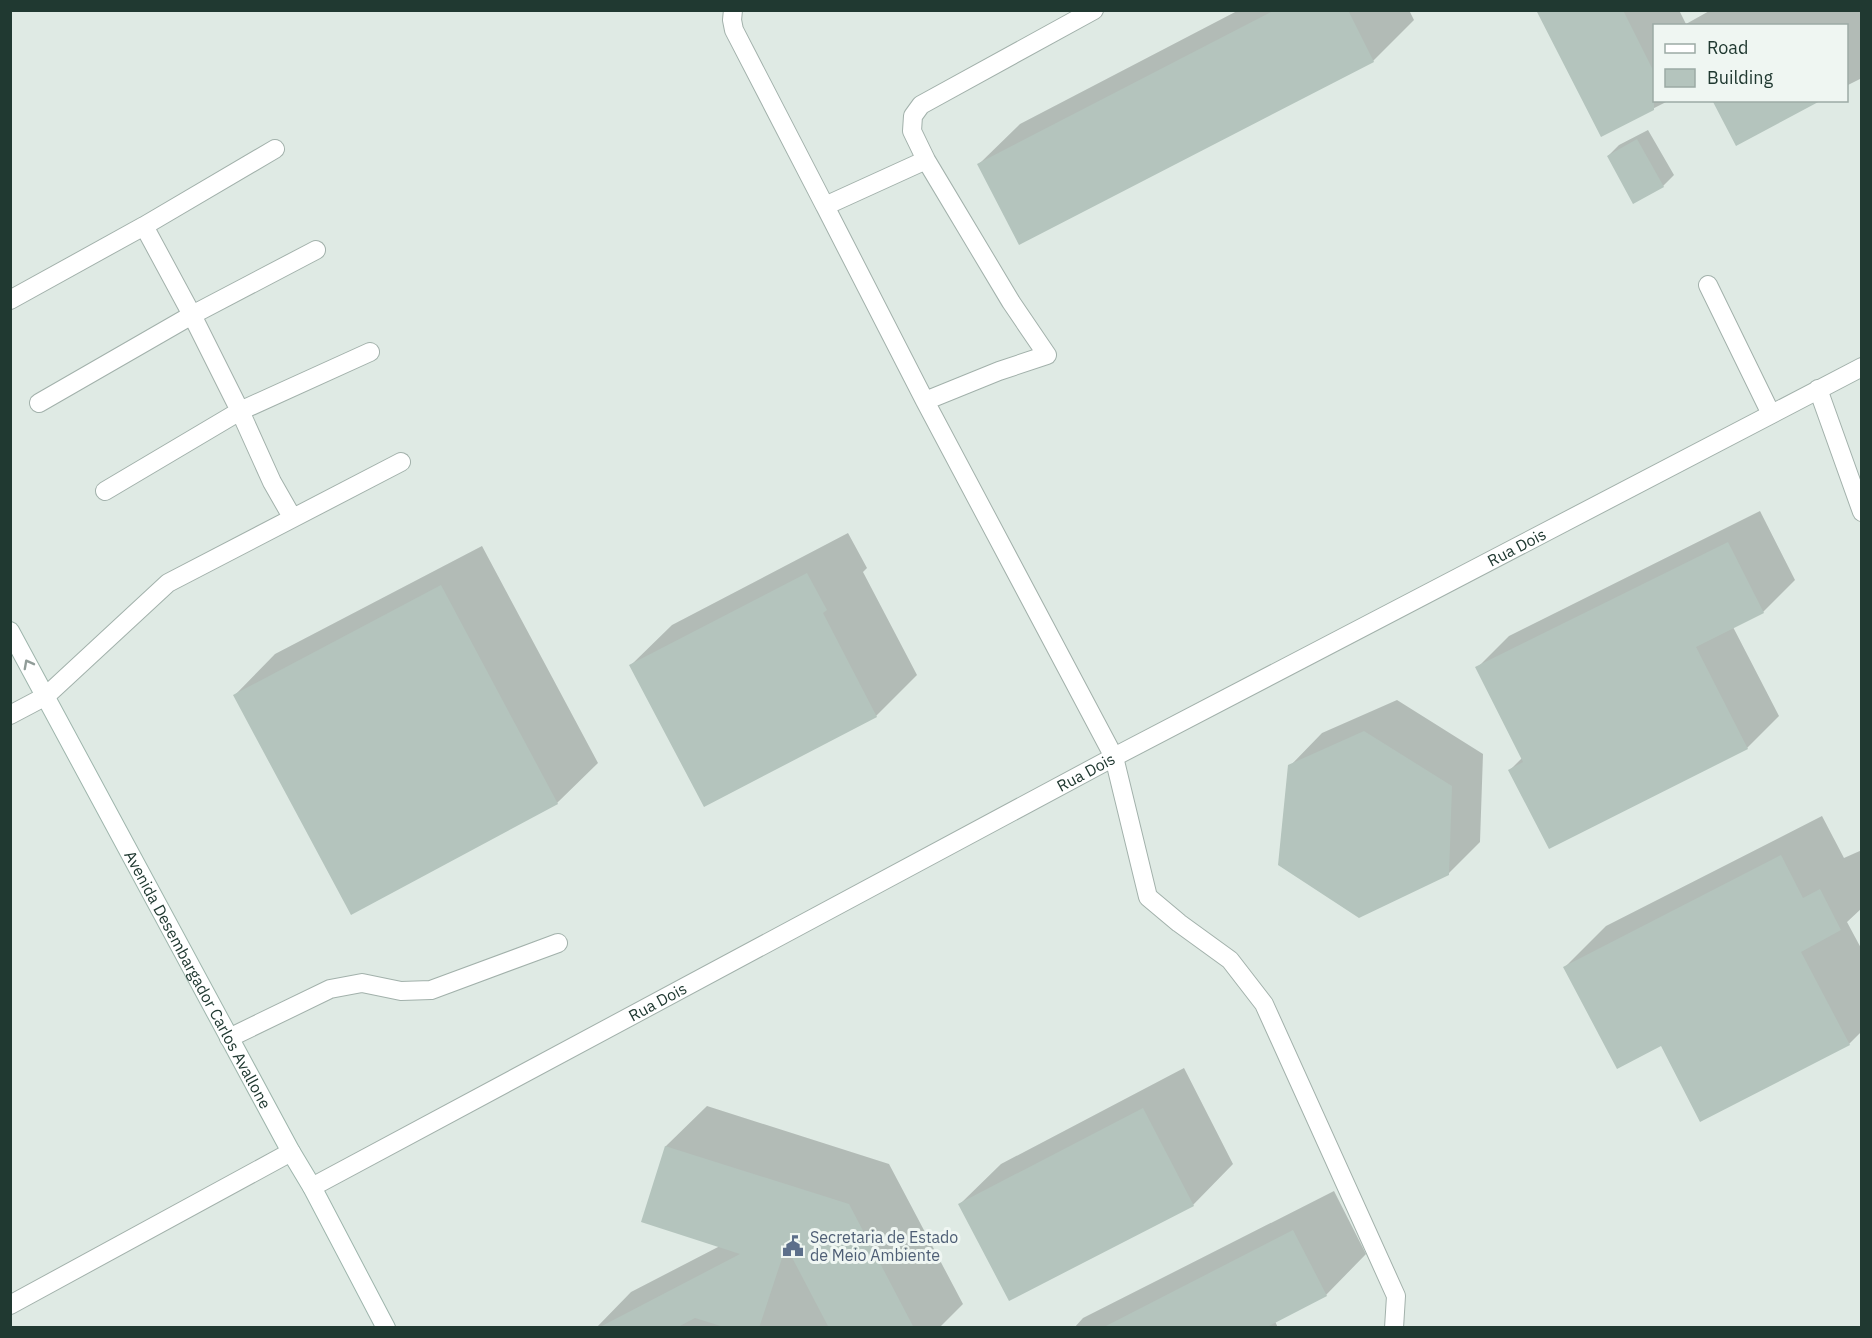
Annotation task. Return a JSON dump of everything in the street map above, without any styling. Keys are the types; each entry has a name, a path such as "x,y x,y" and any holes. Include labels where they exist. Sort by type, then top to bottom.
{"street":[{"path":"733,10 734,30 925,401 1114,757 1148,897 1230,960 1264,1004 1396,1296 1394,1328"},
{"path":"925,401 999,371 1047,355 1011,303 926,160 912,130 913,116 921,105 1094,10"},
{"path":"10,300 144,226 275,149"},
{"path":"825,206 926,160"},
{"path":"144,226 192,315 240,411 272,482 292,517"},
{"path":"39,403 192,315 316,250"},
{"path":"1708,285 1771,414"},
{"path":"105,490 240,411 370,352"},
{"name":"Rua Dois","path":"312,1187 1114,757 1862,367"},
{"path":"1818,389 1862,512"},
{"path":"10,716 46,696 168,583 401,462"},
{"name":"Avenida Desembargador Carlos Avallone","path":"10,631 312,1187 386,1328"},
{"path":"230,1038 330,989 362,983 401,991 431,990 558,943"},
{"path":"10,1305 291,1152"}],"building":[{"path":"1275,10 1348,10 1374,62 1019,245 977,164"},
{"path":"1536,10 1623,10 1653,70 1654,110 1601,137"},
{"path":"1713,102 1818,102 1736,146"},
{"path":"1637,139 1664,187 1633,204 1607,156"},
{"path":"1728,542 1764,613 1696,647 1748,749 1549,849 1508,770 1523,762 1475,667"},
{"path":"807,573 827,610 823,613 877,717 704,807 629,665"},
{"path":"441,585 558,804 351,915 233,695"},
{"path":"1364,731 1452,786 1449,875 1359,918 1278,865 1288,765"},
{"path":"1781,855 1803,898 1820,889 1841,930 1801,952 1850,1045 1700,1122 1661,1046 1617,1069 1563,967"},
{"path":"1143,1108 1194,1206 1009,1301 958,1204"},
{"name":"Secretaria de Estado de Meio Ambiente","path":"665,1146 849,1204 914,1328 829,1328 786,1246 759,1328 727,1328 695,1318 676,1328 598,1328 740,1254 641,1222"},
{"path":"1293,1230 1327,1296 1265,1328 1102,1328"}],"place":[{"name":"Secretaria de Estado de Meio Ambiente","path":"793,1246"}]}
